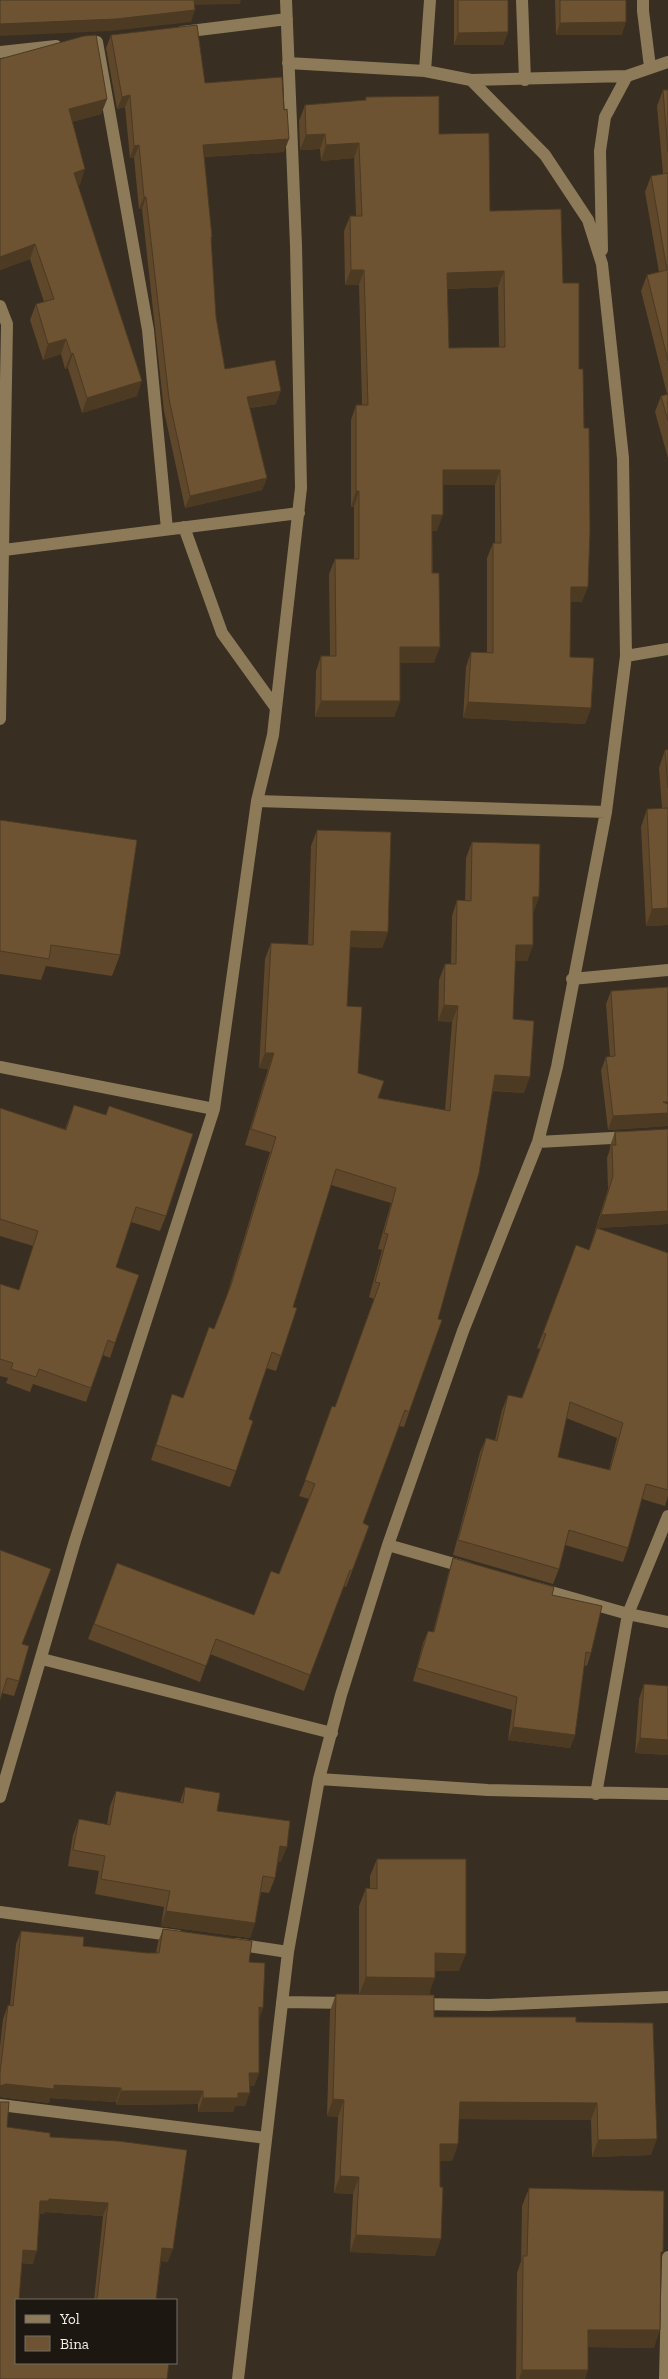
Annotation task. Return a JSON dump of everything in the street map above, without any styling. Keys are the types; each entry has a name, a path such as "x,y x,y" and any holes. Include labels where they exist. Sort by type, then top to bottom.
{"street":[{"path":"0,1797 42,1659 75,1541 214,1109 257,801 273,735 301,488 296,245 286,0"},
{"path":"425,71 430,0"},
{"path":"522,0 525,80"},
{"path":"643,0 650,68"},
{"path":"173,33 286,19"},
{"path":"97,42 148,330 167,529"},
{"path":"0,52 68,45"},
{"path":"288,63 425,71 471,80 525,80 627,76 668,62"},
{"path":"238,2379 288,1952 320,1779 341,1695 388,1545 463,1331 538,1142 557,1066 572,979 587,916 606,812 626,656 623,458 602,264 600,151 605,117 627,76"},
{"path":"471,80 545,155 588,220 602,264"},
{"path":"0,306 3,324 4,550 0,719"},
{"path":"4,550 299,513"},
{"path":"184,527 222,633 276,708"},
{"path":"626,656 668,649"},
{"path":"257,801 606,812"},
{"path":"572,979 668,970"},
{"path":"0,1067 214,1109"},
{"path":"538,1142 640,1136"},
{"path":"596,1794 628,1614 668,1516"},
{"path":"388,1545 484,1572"},
{"path":"522,1584 628,1614 668,1622"},
{"path":"42,1659 332,1733"},
{"path":"320,1779 488,1790 596,1794 668,1794"},
{"path":"0,1912 192,1938"},
{"path":"221,1942 288,1952"},
{"path":"400,2004 489,2005 668,1997"},
{"path":"282,2002 361,2003"},
{"path":"0,2104 266,2138"},
{"path":"664,2379 668,2257"}],"building":[{"path":"0,0 194,0 195,10 116,19 0,24"},
{"path":"458,0 508,0 508,32 458,33"},
{"path":"560,0 626,0 626,22 560,23"},
{"path":"197,25 205,83 282,77 284,110 287,109 289,139 203,145 212,237 216,317 225,369 275,360 281,391 247,397 267,478 190,496 169,399 139,145 134,146 130,95 122,97 111,35"},
{"path":"96,35 107,99 69,109 85,169 74,173 142,381 87,398 73,353 71,354 66,339 48,344 36,304 54,299 35,244 0,257 0,59 84,36"},
{"path":"663,90 668,90 668,152"},
{"path":"439,96 439,134 489,133 490,211 561,209 563,283 579,283 579,369 583,369 584,428 589,428 590,531 588,587 571,587 570,657 594,658 591,708 468,702 471,652 493,653 493,543 501,543 500,470 443,470 443,515 432,515 432,573 439,573 440,647 400,647 400,701 321,701 321,656 336,656 335,559 359,559 359,491 356,491 356,405 368,405 364,270 351,270 350,216 362,216 359,143 326,145 325,134 306,135 305,105 366,100 366,97","holes":["504,271 505,347 449,348 447,273"]},
{"path":"668,173 668,361 647,275 667,270 651,176"},
{"path":"668,394 668,421 661,396"},
{"path":"665,750 668,750 668,788"},
{"path":"668,808 668,908 652,909 647,809"},
{"path":"0,820 137,840 120,955 51,945 49,959 0,951"},
{"path":"317,830 391,832 388,932 351,931 347,1006 362,1007 358,1073 384,1081 378,1098 450,1111 458,1006 444,1005 445,964 456,964 457,900 471,901 472,842 540,844 539,897 533,897 533,945 516,945 513,1019 534,1021 530,1077 495,1075 479,1173 438,1319 442,1320 409,1412 405,1410 363,1523 369,1526 310,1675 216,1639 206,1666 94,1624 117,1563 254,1615 271,1571 279,1574 315,1484 305,1480 332,1406 335,1407 380,1283 375,1282 388,1234 384,1233 396,1188 336,1169 293,1307 297,1308 281,1356 272,1352 249,1419 253,1421 236,1471 156,1445 172,1394 183,1398 209,1327 214,1329 231,1285 276,1137 251,1129 274,1053 265,1053 271,943 313,945"},
{"path":"668,987 668,1102 663,1102 668,1104 668,1113 613,1116 606,1057 615,1056 611,991"},
{"path":"74,1105 106,1115 109,1106 193,1134 166,1216 136,1207 116,1267 139,1275 115,1343 108,1340 91,1388 39,1369 36,1377 11,1369 13,1363 0,1359 0,1284 19,1290 38,1231 0,1219 0,1108 66,1130"},
{"path":"668,1129 668,1211 601,1215 613,1176 612,1145 616,1145 615,1132"},
{"path":"597,1228 668,1253 668,1490 646,1484 628,1548 569,1530 559,1569 458,1540 486,1438 497,1441 508,1395 522,1398 546,1334 543,1333 576,1245 589,1250","holes":["570,1402 623,1423 610,1470 558,1457"]},
{"path":"0,1550 51,1569 22,1644 29,1646 19,1681 7,1678 0,1700"},
{"path":"453,1558 554,1587 552,1595 602,1606 591,1653 586,1652 575,1735 513,1727 517,1697 417,1668 428,1631 434,1632"},
{"path":"644,1684 668,1686 668,1740 640,1738"},
{"path":"185,1787 220,1793 217,1811 290,1821 287,1847 280,1846 275,1878 263,1876 255,1923 166,1911 170,1891 101,1879 105,1856 73,1850 79,1819 110,1825 116,1791 183,1803"},
{"path":"377,1859 466,1859 466,1954 435,1953 435,1978 366,1977 366,1888 377,1889"},
{"path":"163,1929 252,1941 249,1962 265,1963 263,2008 259,2007 259,2073 249,2073 250,2093 238,2093 238,2098 203,2098 203,2091 121,2091 121,2088 54,2085 54,2089 6,2084 0,2086 8,2005 13,2006 21,1931 84,1937 83,1946 159,1953"},
{"path":"336,1994 434,1995 434,2017 576,2017 576,2022 653,2023 657,2139 598,2140 597,2103 460,2102 458,2144 440,2144 440,2187 443,2187 441,2239 356,2235 359,2177 340,2176 344,2100 333,2099"},
{"path":"0,2102 9,2102 7,2127 50,2133 50,2137 118,2141 187,2150 173,2249 162,2248 156,2299 97,2299 108,2203 49,2199 49,2201 40,2201 37,2251 23,2250 19,2299 15,2299 15,2364 169,2364 167,2379 0,2379"},
{"path":"529,2188 664,2191 660,2330 588,2330 588,2370 522,2370 523,2256 527,2256"}]}
